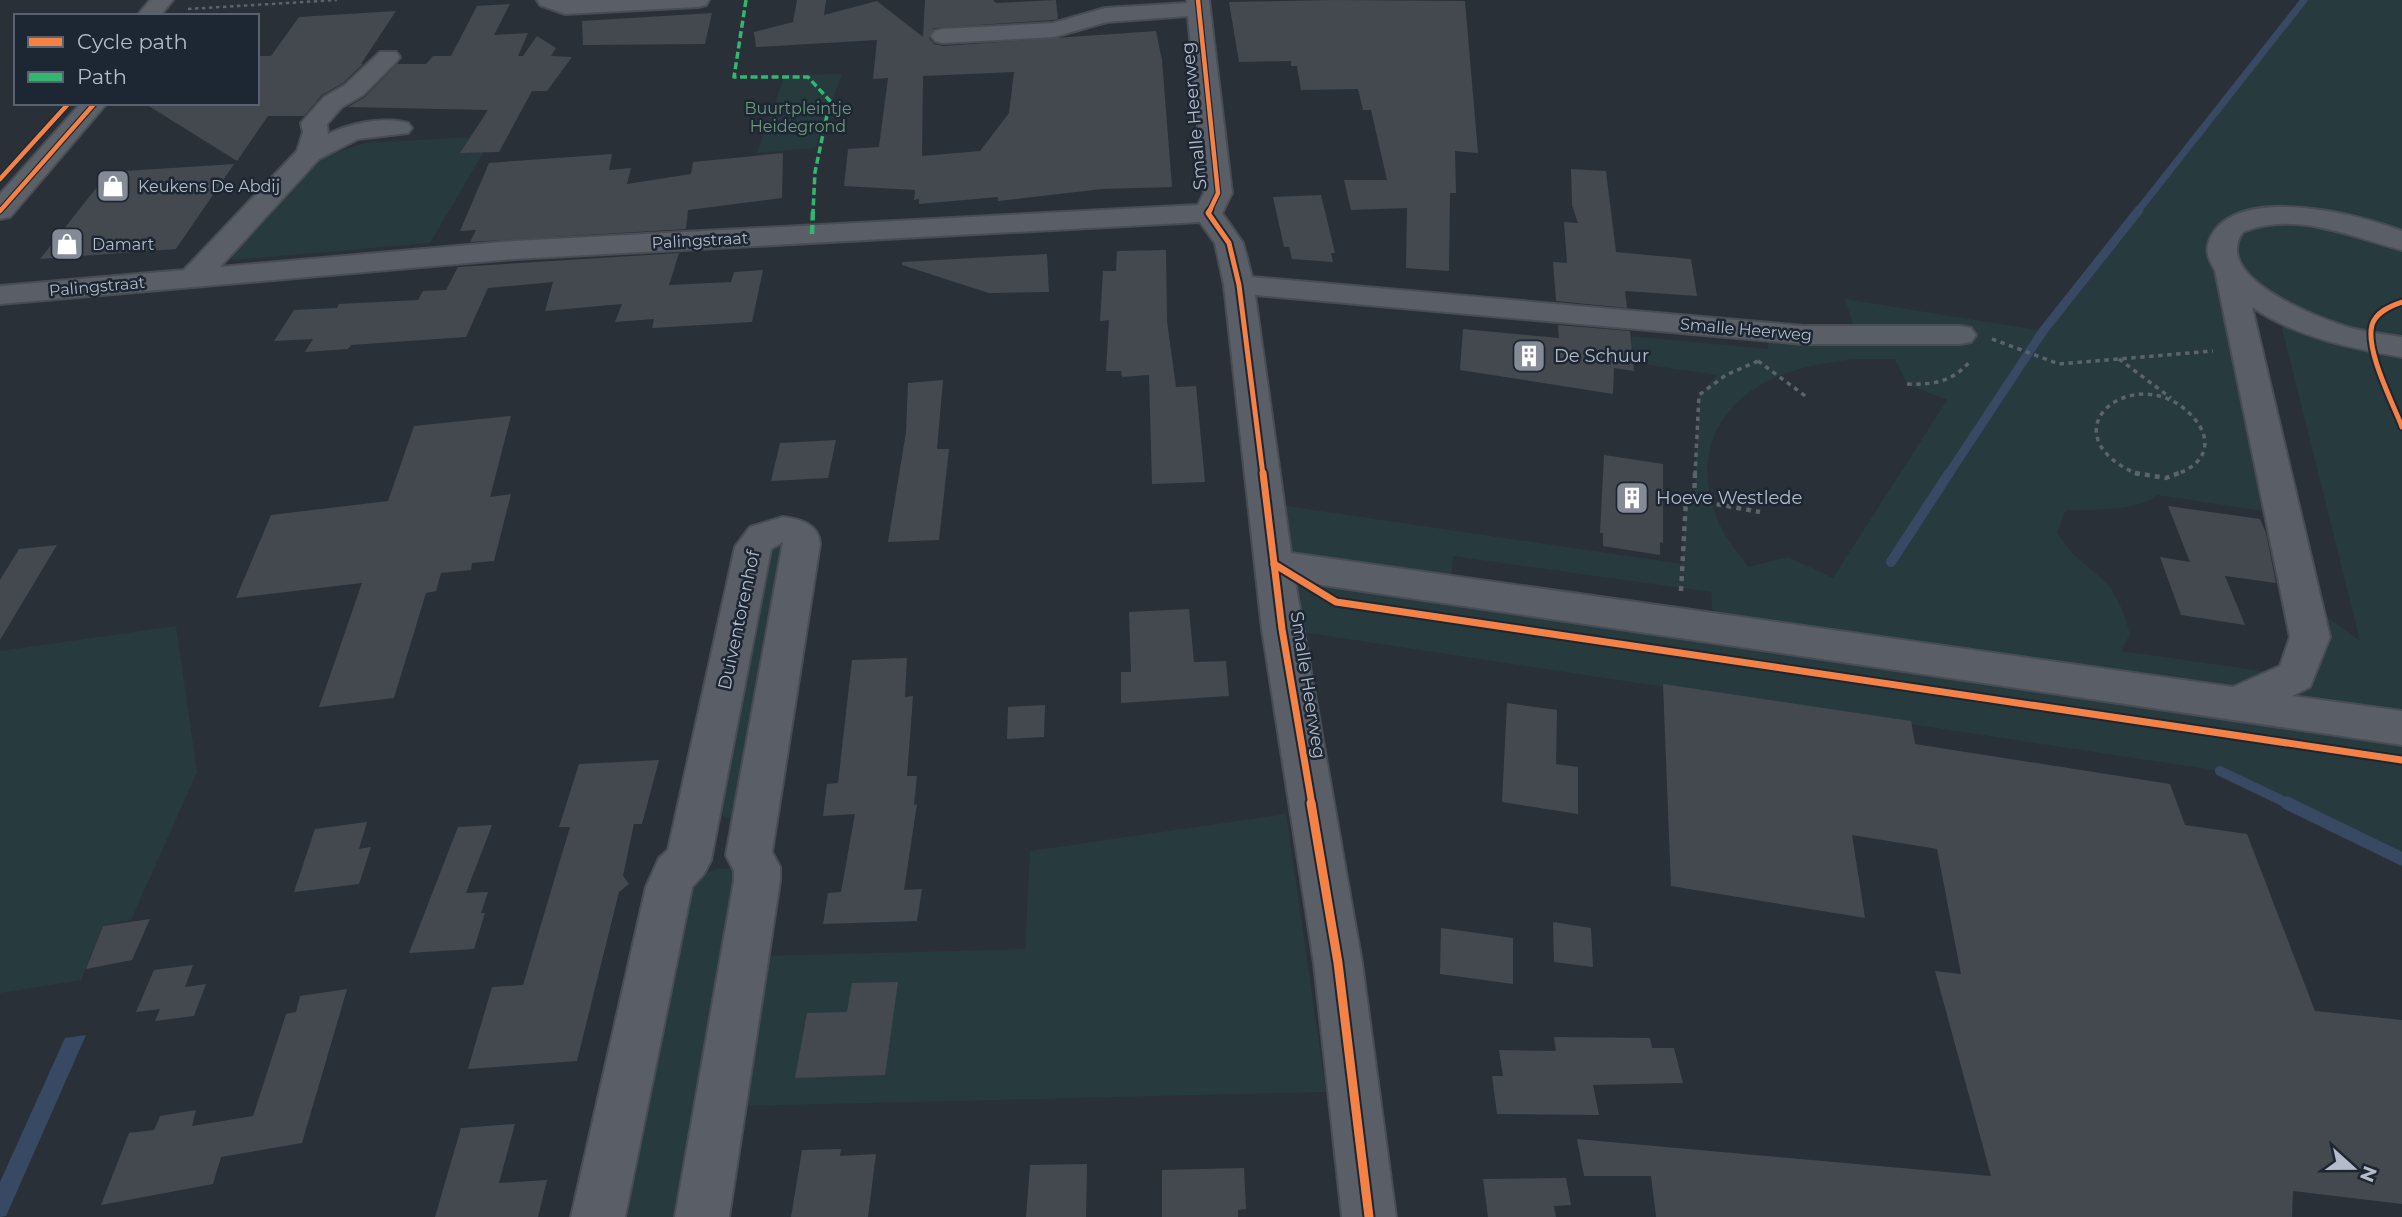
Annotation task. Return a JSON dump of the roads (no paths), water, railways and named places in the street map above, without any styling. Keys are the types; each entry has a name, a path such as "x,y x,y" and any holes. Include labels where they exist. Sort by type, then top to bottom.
{"main road":[{"path":"153,14 174,6"},
{"path":"0,179 67,105"},
{"path":"0,211 93,105"}],"street":[{"path":"548,0 565,7 698,0"},
{"name":"Smalle Heerweg","path":"943,36 1054,30 1105,15 1199,5 1219,193 1208,213 1230,243 1239,285 1274,564 1338,963 1369,1217"},
{"path":"310,153 316,132 314,122 333,102 354,90 388,57"},
{"path":"194,277 310,153 352,132 399,128"},
{"name":"Palingstraat","path":"0,295 514,250 1208,213"},
{"path":"2235,704 2297,676 2310,637 2229,270 2221,254 2222,240 2231,229 2248,220 2271,216 2330,220 2402,232"},
{"path":"2330,220 2402,241"},
{"path":"2229,270 2246,288 2270,305 2301,321 2335,334 2402,347"},
{"name":"Smalle Heerweg","path":"1239,285 1804,335 1966,345"},
{"name":"Duiventorenhof","path":"598,1217 669,887 675,872 688,860 753,547 763,535 781,529 790,530 802,538 802,544 749,855 757,867 757,881 702,1217"},
{"path":"1274,564 2402,729"},
{"path":"688,860 703,851 720,846 736,848 749,855"}],"water":[{"path":"86,1035 6,1216 0,1217 0,1182 65,1038"}],"waterway":[{"path":"2137,212 2304,0"},
{"path":"1948,475 2043,331 2139,210"},
{"path":"1891,562 1949,473"},
{"path":"2220,771 2291,805"},
{"path":"2287,803 2402,859"}],"place":[{"name":"Keukens De Abdij","path":"113,186"},
{"name":"Damart","path":"67,244"},
{"name":"De Schuur","path":"1529,356"},
{"name":"Hoeve Westlede","path":"1632,498"}],"park label":[{"name":"Buurtpleintje Heidegrond","path":"798,117"}]}
